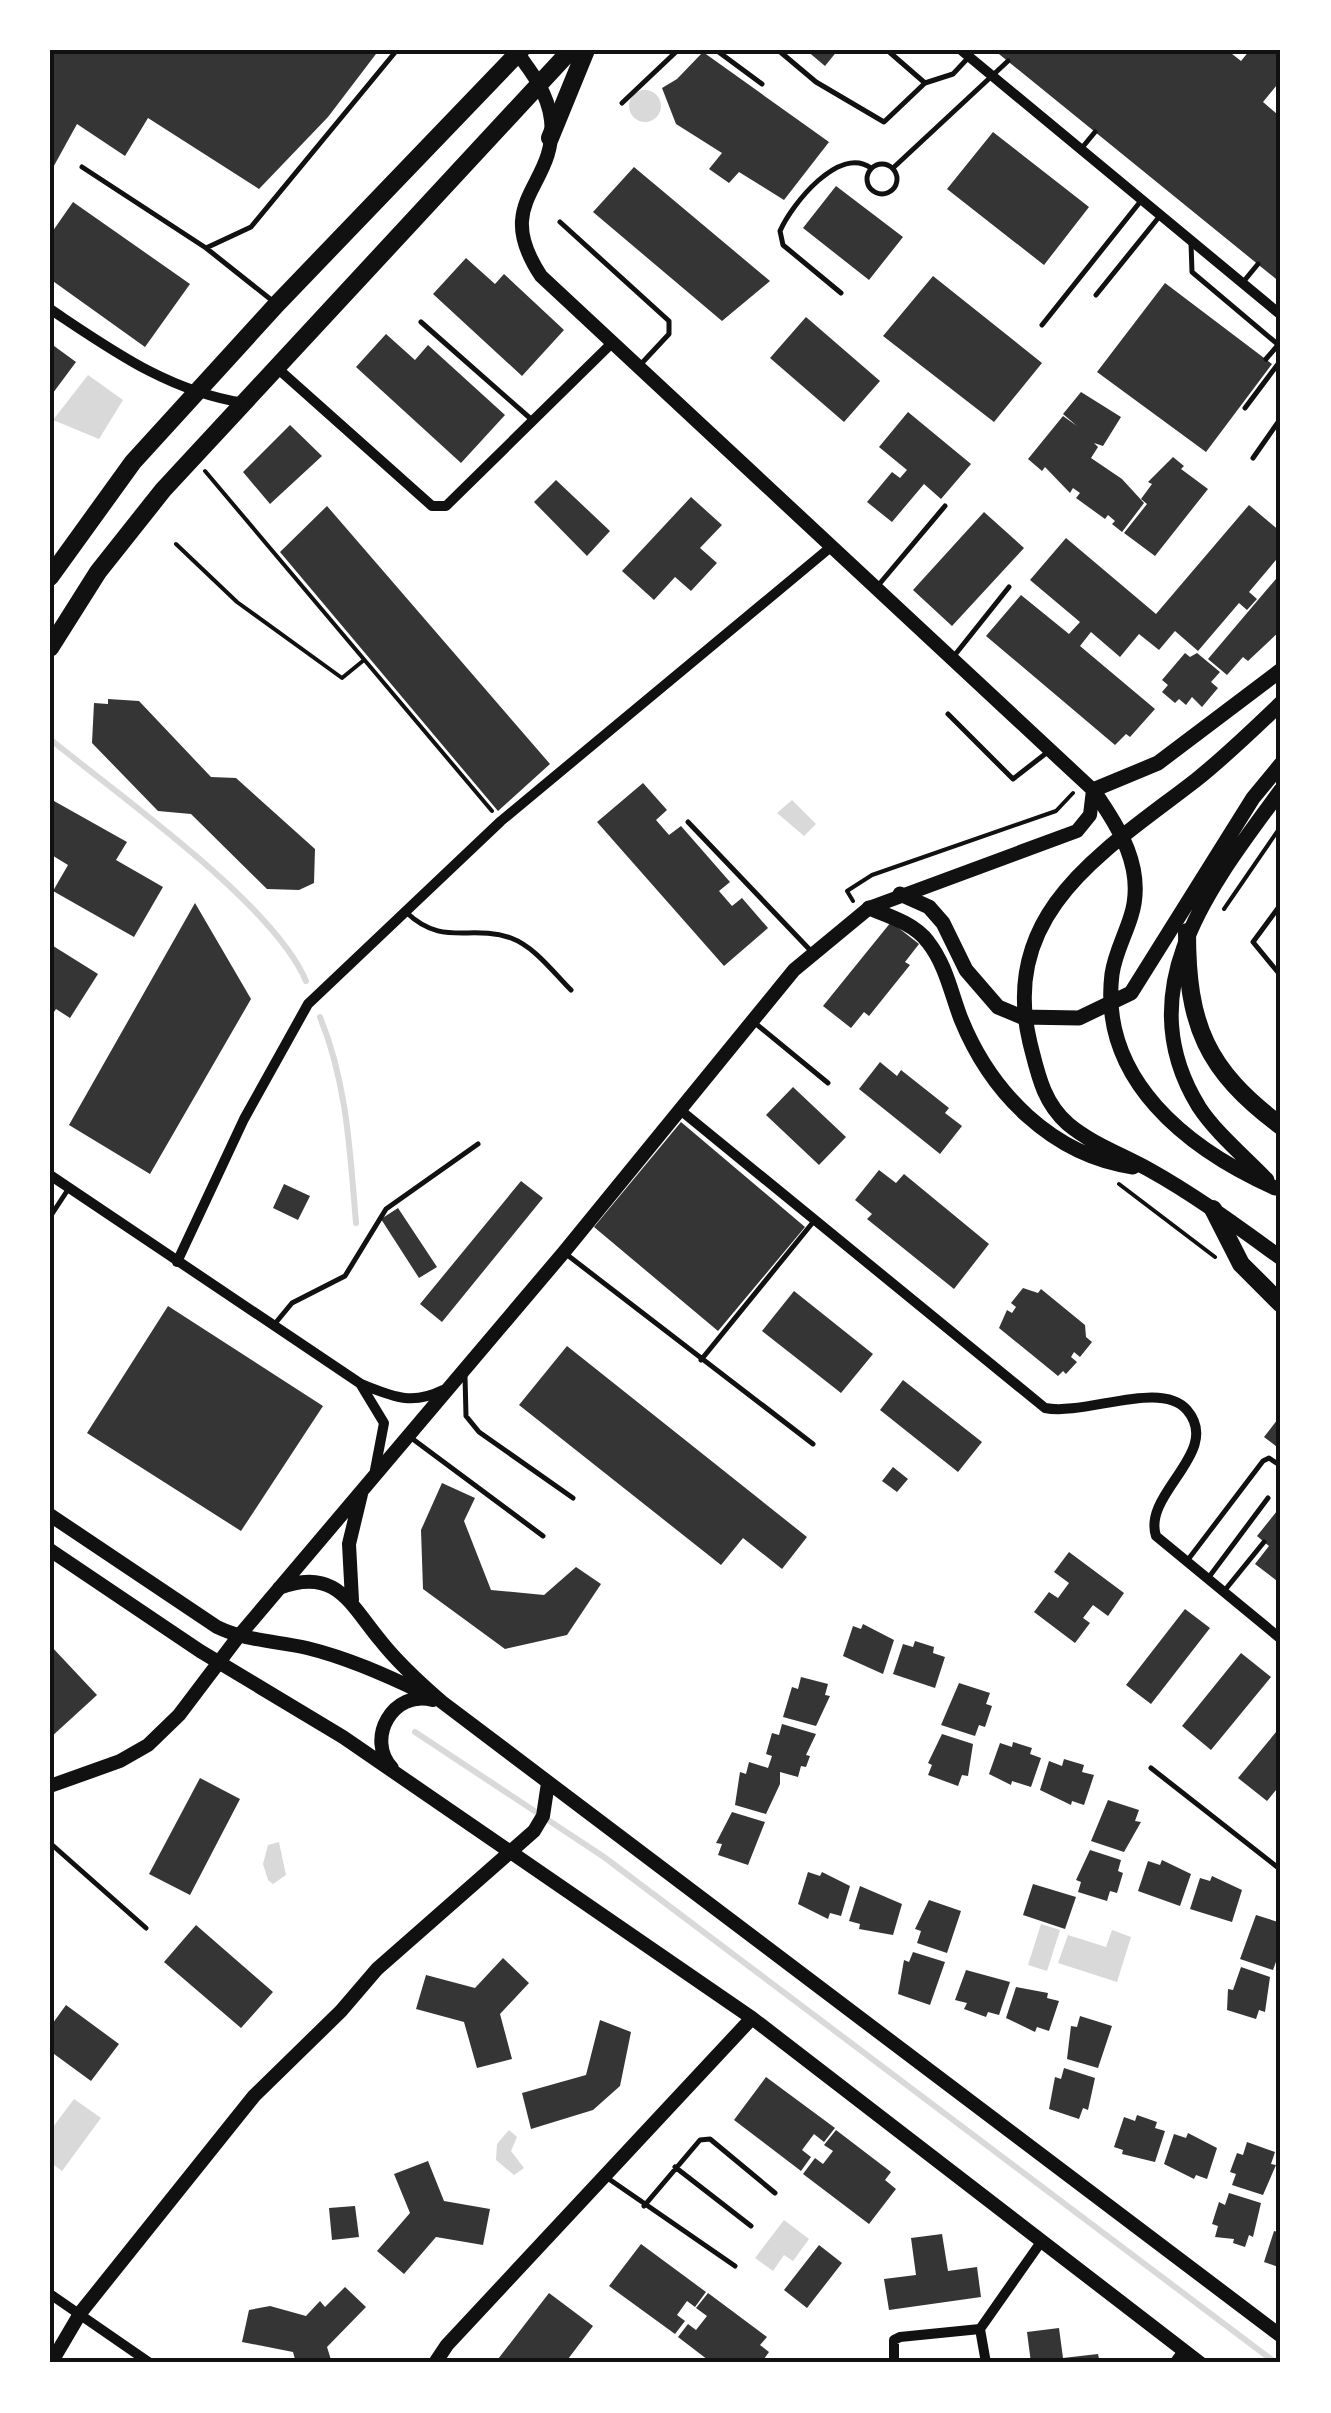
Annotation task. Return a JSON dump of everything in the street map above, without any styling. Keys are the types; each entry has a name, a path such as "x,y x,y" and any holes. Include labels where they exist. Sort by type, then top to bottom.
{"main road":[{"path":"50,648 130,529 571,50"},
{"path":"550,138 586,50"},
{"path":"50,577 97,506 276,304 518,51"},
{"path":"1278,1190 1227,1166 1152,1104 1131,1078 1112,1013 1116,956 1133,912 1136,882 1131,853 1088,785 1158,763 1281,670"},
{"path":"1281,704 1219,762 1102,854 1049,910 1025,969 1027,1028 1052,1108 1070,1126 1213,1209 1281,1258"},
{"path":"900,894 929,907 943,923 966,970 998,1006 1022,1017 1079,1018 1131,993 1206,870 1281,764"},
{"path":"1278,1190 1200,1109 1184,1076 1174,1037 1171,998 1174,969 1188,932 1242,842 1281,790"},
{"path":"865,911 926,939 943,966 976,1050 1002,1091 1026,1116 1084,1154 1109,1164 1148,1169"},
{"path":"1188,932 1188,972 1203,1044 1231,1084 1281,1126"},
{"path":"1213,1209 1241,1264 1281,1304"}],"street":[{"path":"50,1786 86,1776 148,1745 179,1714 278,1588 813,954 865,911 900,894 1077,831 1090,815 1088,785 541,276 520,239 524,206 550,138 551,121 539,84 518,51"},
{"path":"965,53 1281,314"},
{"path":"50,309 147,372 196,394 244,402"},
{"path":"276,368 432,506 448,508 531,419 613,342"},
{"path":"177,1262 244,1120 308,1004 501,821 832,546"},
{"path":"680,1109 1046,1408 1081,1411 1159,1397 1184,1407 1196,1430 1191,1452 1153,1515 1152,1525 1163,1544 1281,1639"},
{"path":"50,1175 360,1384 406,1401 422,1400 448,1387"},
{"path":"360,1384 384,1423 385,1440 374,1475"},
{"path":"352,1600 349,1544 363,1488"},
{"path":"50,1515 238,1637 326,1654 377,1670 442,1702"},
{"path":"50,1550 400,1776 752,2018 1041,2242 1179,2357 1200,2363"},
{"path":"278,1588 309,1582 339,1590 352,1600 377,1638 442,1702 1281,2336"},
{"path":"400,1776 387,1763 380,1746 382,1728 391,1712 406,1701 424,1698 442,1702"},
{"path":"51,2363 81,2312 254,2096 376,1970 507,1850 522,1842 543,1816 548,1783"},
{"path":"435,2363 447,2345 752,2018"},
{"path":"986,2363 980,2329 1041,2242"},
{"path":"50,2294 150,2363"},
{"path":"894,2363 894,2340 900,2337 980,2329"}],"lane":[{"path":"206,248 251,227 397,50"},
{"path":"622,102 678,50"},
{"path":"716,50 762,84"},
{"path":"778,50 816,82 884,122 925,82 953,74 965,53"},
{"path":"887,50 925,82"},
{"path":"893,168 1008,61"},
{"path":"1081,149 1095,132"},
{"path":"841,293 783,246 780,232 834,166 852,160 871,168 885,164 893,168 897,182 893,189 878,193 867,182 871,168"},
{"path":"82,167 206,248 276,304"},
{"path":"1042,325 1142,200"},
{"path":"1096,295 1160,215"},
{"path":"560,222 669,321 670,334 639,366"},
{"path":"1192,240 1192,272 1280,346 1266,359"},
{"path":"1243,283 1258,264"},
{"path":"421,322 531,419"},
{"path":"1246,408 1281,360"},
{"path":"1253,458 1281,418"},
{"path":"876,588 944,506"},
{"path":"952,658 1009,586"},
{"path":"948,714 1014,779 1050,750"},
{"path":"688,822 813,954"},
{"path":"1281,904 1253,942 1281,976"},
{"path":"404,910 426,931 510,938 529,948 571,990"},
{"path":"753,1021 828,1083"},
{"path":"273,1326 292,1303 345,1276 386,1209 478,1144"},
{"path":"50,1217 69,1188"},
{"path":"701,1360 814,1221"},
{"path":"564,1252 814,1444"},
{"path":"466,1368 466,1416 479,1432 573,1498"},
{"path":"408,1435 543,1536"},
{"path":"1186,1562 1263,1461 1269,1458 1281,1466"},
{"path":"1207,1579 1268,1498"},
{"path":"1224,1592 1264,1542"},
{"path":"1150,1768 1281,1870"},
{"path":"50,1842 146,1928"},
{"path":"644,2206 700,2140 710,2139 775,2193"},
{"path":"675,2167 751,2226"},
{"path":"605,2176 735,2266"}],"path":[{"path":"202,467 501,821"},
{"path":"176,544 237,602 342,678 364,660"},
{"path":"865,911 847,891 872,874 1056,811 1088,785"},
{"path":"1220,916 1281,825"},
{"path":"1117,1182 1221,1262"}],"shaded area":[{"path":"645,90 656,95 661,106 656,117 645,122 634,117 629,106 634,95"},
{"path":"88,375 123,400 99,439 53,420"},
{"path":"792,800 816,824 804,836 777,813"},
{"path":"279,1842 286,1875 273,1884 263,1864 268,1845"},
{"path":"1041,1924 1060,1930 1047,1971 1028,1965"},
{"path":"1112,1930 1131,1937 1117,1982 1058,1963 1068,1935 1106,1947"},
{"path":"74,2099 101,2118 62,2171 50,2162 50,2131"},
{"path":"509,2130 517,2137 511,2151 524,2168 514,2175 496,2160 497,2144"},
{"path":"784,2220 809,2239 793,2261 784,2255 773,2271 755,2258"}],"building":[{"path":"53,50 379,50 328,117 259,189 148,118 125,156 77,124 50,173"},
{"path":"806,50 838,50 825,66"},
{"path":"994,50 1227,50 1241,61 1250,50 1281,50 1281,80 1263,102 1277,114 1281,109 1281,283"},
{"path":"703,52 829,142 784,200 739,172 729,183 709,169 722,153 676,124 662,88 677,79"},
{"path":"993,132 1089,207 1044,265 947,189"},
{"path":"634,167 770,281 722,321 593,212"},
{"path":"836,186 903,237 869,280 803,228"},
{"path":"73,202 190,284 145,347 50,279 50,235"},
{"path":"466,258 495,284 504,274 564,330 522,376 433,294"},
{"path":"933,276 1042,363 994,422 883,336"},
{"path":"1165,283 1272,364 1206,452 1097,372"},
{"path":"806,317 880,381 844,422 770,358"},
{"path":"386,334 415,360 428,345 505,415 461,463 356,367"},
{"path":"50,343 76,362 50,397"},
{"path":"1081,392 1121,417 1103,446 1094,443 1098,447 1091,458 1122,479 1144,503 1122,532 1108,515 1105,519 1076,498 1080,493 1073,488 1070,493 1045,467 1042,471 1028,459 1063,416 1077,426 1063,414"},
{"path":"908,412 971,464 941,499 924,484 892,522 867,502 892,472 900,478 907,470 879,447"},
{"path":"290,425 322,456 270,504 243,472"},
{"path":"1173,457 1184,466 1181,469 1208,489 1155,556 1124,533 1147,504 1141,499 1152,484 1148,482"},
{"path":"556,480 610,531 587,556 534,502"},
{"path":"691,497 722,525 700,548 717,563 691,591 675,577 654,600 622,571"},
{"path":"1249,505 1281,532 1281,554 1249,592 1257,599 1247,610 1239,603 1198,651 1175,631 1159,650 1139,634 1120,657 1091,632 1080,646 1155,709 1130,737 1126,734 1115,745 986,636 1021,595 1069,634 1080,622 1030,580 1066,538 1156,614"},
{"path":"327,506 550,764 498,811 280,552"},
{"path":"984,512 1024,548 952,626 913,590"},
{"path":"1281,573 1281,630 1248,661 1243,657 1227,675 1208,659"},
{"path":"1185,653 1190,657 1197,653 1220,672 1211,682 1218,688 1202,707 1192,697 1186,705 1179,699 1175,703 1162,692 1168,685 1162,680"},
{"path":"108,699 139,701 211,777 236,778 315,849 314,883 299,890 267,889 191,814 158,811 92,743 94,703 108,704"},
{"path":"643,783 667,810 656,820 669,835 681,826 730,882 719,891 732,906 742,898 768,928 724,966 597,822"},
{"path":"54,801 127,842 116,860 163,887 134,937 53,891 68,865 50,854"},
{"path":"195,903 251,999 150,1174 69,1125"},
{"path":"891,922 919,944 905,962 910,965 869,1016 864,1012 851,1028 823,1006"},
{"path":"50,944 98,974 70,1018 56,1009 50,1018"},
{"path":"880,1062 897,1076 901,1070 949,1108 945,1113 962,1126 940,1154 859,1089"},
{"path":"793,1087 846,1137 819,1165 766,1115"},
{"path":"681,1122 805,1227 718,1331 594,1227"},
{"path":"879,1170 896,1183 904,1174 989,1244 954,1289 867,1219 872,1214 855,1200"},
{"path":"521,1181 543,1198 442,1322 420,1304"},
{"path":"284,1184 310,1196 298,1220 273,1208"},
{"path":"398,1208 437,1267 419,1278 381,1219"},
{"path":"1023,1288 1038,1293 1041,1289 1085,1325 1086,1337 1092,1342 1080,1357 1074,1352 1071,1357 1077,1362 1066,1374 1063,1371 1058,1376 999,1328 1007,1310 1012,1313 1016,1307 1011,1303"},
{"path":"794,1291 873,1354 841,1393 762,1331"},
{"path":"168,1306 323,1406 241,1531 87,1433"},
{"path":"567,1346 807,1537 782,1569 743,1538 721,1565 519,1405"},
{"path":"903,1380 982,1442 958,1472 880,1410"},
{"path":"1281,1415 1281,1450 1264,1437"},
{"path":"893,1467 908,1479 897,1492 882,1481"},
{"path":"442,1483 475,1498 464,1521 491,1590 544,1595 576,1567 601,1584 567,1635 505,1649 423,1589 421,1530"},
{"path":"1281,1506 1281,1584 1255,1564 1269,1546 1257,1536"},
{"path":"1069,1552 1124,1593 1108,1616 1093,1605 1083,1618 1090,1623 1075,1643 1034,1612 1049,1592 1058,1598 1069,1583 1054,1572"},
{"path":"1185,1609 1210,1628 1151,1704 1126,1685"},
{"path":"863,1624 894,1640 883,1674 843,1656 853,1626 861,1629"},
{"path":"915,1641 934,1647 933,1653 945,1657 935,1688 893,1674 903,1644 913,1647"},
{"path":"50,1645 97,1695 50,1738"},
{"path":"1241,1653 1271,1677 1211,1750 1182,1726"},
{"path":"801,1677 828,1684 825,1695 830,1696 816,1726 783,1717 792,1687 798,1689"},
{"path":"959,1683 990,1693 986,1704 992,1706 985,1727 979,1725 975,1736 941,1725"},
{"path":"782,1724 816,1734 806,1755 810,1756 806,1767 801,1766 798,1777 780,1772 780,1784 766,1814 735,1805 740,1772 746,1774 749,1762 768,1768 772,1756 766,1754 772,1733 779,1735"},
{"path":"1281,1726 1281,1784 1267,1801 1238,1778"},
{"path":"942,1734 973,1744 968,1776 962,1775 958,1786 928,1775 932,1765 928,1763"},
{"path":"1013,1742 1032,1748 1030,1754 1041,1758 1031,1787 1012,1781 1011,1785 989,1774 1000,1743 1012,1747"},
{"path":"1064,1759 1084,1765 1082,1772 1094,1775 1084,1805 1072,1801 1071,1805 1040,1790 1049,1761 1062,1766"},
{"path":"200,1778 240,1799 190,1895 149,1874"},
{"path":"1108,1800 1139,1810 1135,1821 1141,1822 1124,1852 1091,1841"},
{"path":"732,1812 765,1822 748,1865 718,1855 722,1844 716,1843"},
{"path":"1090,1850 1121,1860 1118,1871 1123,1873 1117,1893 1110,1891 1107,1901 1078,1892 1081,1882 1076,1880"},
{"path":"1162,1860 1191,1874 1180,1906 1138,1891 1148,1861 1160,1865"},
{"path":"808,1872 820,1876 822,1872 850,1886 841,1916 830,1913 828,1919 798,1904"},
{"path":"1212,1876 1242,1890 1232,1922 1190,1909 1200,1878 1210,1881"},
{"path":"1033,1884 1076,1897 1065,1929 1023,1915"},
{"path":"860,1886 902,1904 893,1935 859,1929 860,1924 849,1921"},
{"path":"929,1900 961,1911 947,1953 917,1943 921,1931 915,1929"},
{"path":"1256,1915 1281,1923 1281,1960 1277,1959 1273,1970 1240,1959"},
{"path":"196,1925 273,1992 241,2028 164,1962"},
{"path":"913,1952 945,1962 930,2005 898,1994 904,1960 909,1962"},
{"path":"503,1958 529,1983 500,2014 512,2059 477,2068 464,2022 416,2009 426,1975 475,1988"},
{"path":"1241,1967 1270,1977 1265,2012 1259,2010 1256,2019 1227,2010 1228,1989 1233,1990"},
{"path":"966,1970 1010,1982 999,2015 988,2012 986,2017 964,2009 967,2003 955,2000"},
{"path":"1016,1987 1048,1993 1047,1998 1059,2001 1049,2031 1037,2027 1035,2032 1006,2018"},
{"path":"66,2005 119,2044 91,2081 50,2051 50,2027"},
{"path":"1080,2016 1112,2026 1098,2068 1067,2059 1071,2026 1077,2027"},
{"path":"600,2020 631,2032 620,2086 593,2110 531,2129 522,2093 586,2075"},
{"path":"1064,2068 1095,2078 1088,2110 1083,2108 1079,2119 1049,2109 1055,2077 1061,2079"},
{"path":"766,2077 835,2128 824,2142 814,2134 802,2150 811,2157 801,2171 734,2120"},
{"path":"1137,2115 1157,2122 1155,2128 1165,2131 1155,2162 1122,2154 1123,2150 1114,2147 1124,2117 1135,2121"},
{"path":"836,2130 891,2172 885,2180 896,2189 869,2224 803,2174 815,2158 823,2164 833,2151 824,2145"},
{"path":"1188,2133 1217,2148 1207,2179 1196,2175 1194,2179 1164,2164 1174,2134 1186,2138"},
{"path":"1247,2142 1275,2152 1271,2164 1276,2165 1263,2195 1232,2185 1236,2174 1230,2172 1237,2153 1243,2155"},
{"path":"428,2161 444,2201 490,2209 483,2245 436,2237 404,2274 377,2251 410,2213 394,2174"},
{"path":"1229,2193 1261,2203 1253,2237 1249,2235 1245,2247 1233,2243 1234,2239 1215,2237 1218,2226 1212,2224 1219,2202 1225,2205"},
{"path":"355,2206 359,2237 332,2240 329,2208"},
{"path":"1274,2231 1281,2233 1281,2268 1264,2262"},
{"path":"942,2234 948,2271 977,2267 981,2297 889,2310 884,2279 916,2275 911,2238"},
{"path":"641,2244 706,2292 695,2307 687,2301 677,2315 685,2321 675,2334 609,2286"},
{"path":"819,2245 842,2263 807,2308 784,2290"},
{"path":"345,2287 366,2307 327,2347 332,2363 296,2363 293,2352 242,2342 249,2310 270,2306 306,2316 320,2301 325,2307"},
{"path":"549,2293 593,2326 565,2363 495,2363"},
{"path":"708,2293 767,2337 760,2345 769,2352 761,2363 712,2363 678,2337 688,2324 696,2330 707,2316 696,2308"},
{"path":"1059,2328 1063,2358 1098,2354 1100,2363 1031,2363 1027,2332"}],"waterway":[{"path":"50,739 229,885 262,918 306,981"},
{"path":"320,1017 342,1092 356,1223"},
{"path":"415,1732 604,1857 1276,2363"}]}
